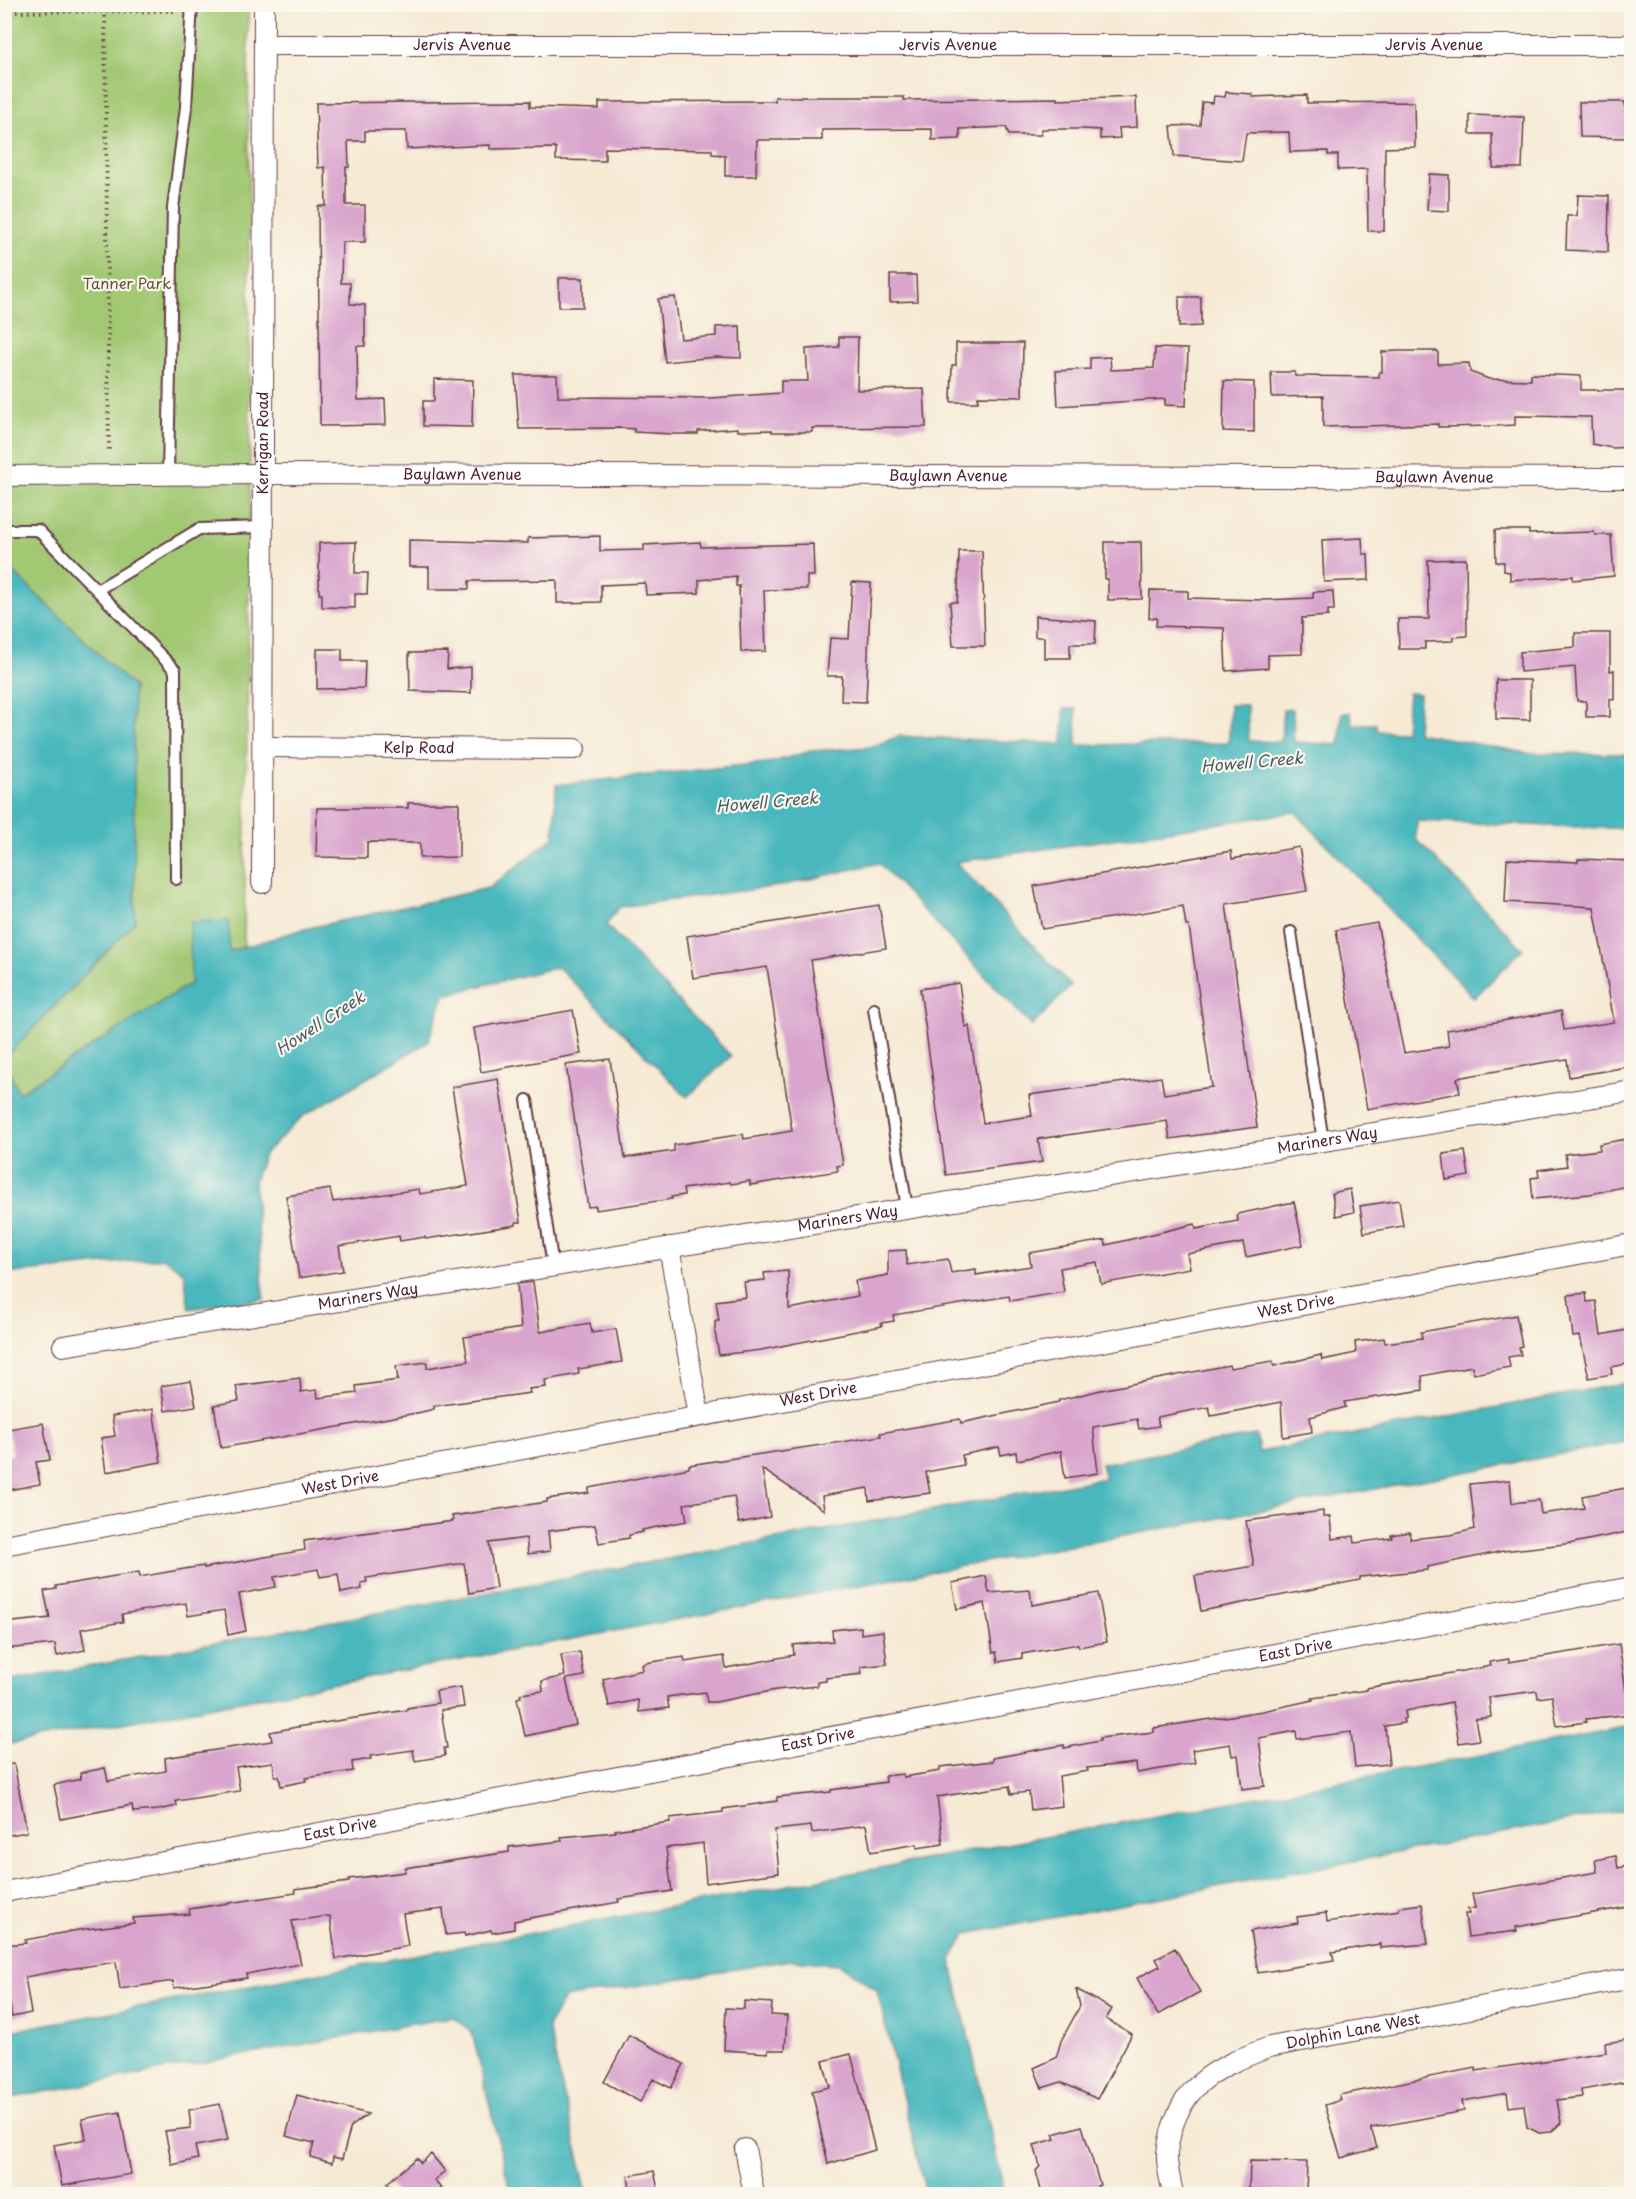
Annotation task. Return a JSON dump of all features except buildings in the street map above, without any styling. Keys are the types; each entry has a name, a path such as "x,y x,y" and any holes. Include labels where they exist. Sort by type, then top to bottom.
{"street":[{"name":"Kerrigan Road","path":"262,883 264,4"},
{"name":"Jervis Avenue","path":"264,45 1632,45"},
{"path":"4,476 263,474"},
{"name":"Baylawn Avenue","path":"263,474 1632,478"},
{"name":"Kelp Road","path":"263,747 575,749"},
{"name":"Mariners Way","path":"63,1346 1632,1091"},
{"name":"West Drive","path":"4,1545 1632,1244"},
{"path":"669,1247 699,1416"},
{"name":"East Drive","path":"4,1892 1632,1587"},
{"name":"Dolphin Lane West","path":"1173,2194 1167,2155 1175,2118 1197,2083 1232,2061 1270,2048 1632,1978"},
{"path":"745,2149 754,2194"}],"lane":[{"path":"168,475 173,208 186,107 192,8"},
{"path":"97,590 199,529 263,527"},
{"path":"4,530 38,530 175,670 176,879"},
{"path":"1291,932 1323,1141"},
{"path":"874,1009 907,1208"},
{"path":"527,1100 553,1266"}],"path":[{"path":"105,4 110,475"},
{"path":"4,12 192,8"}],"green space":[{"name":"Tanner Park","path":"5,5 248,5 250,498 244,947 228,952 191,983 18,1093 5,1058 135,922 133,687 5,564"}],"water":[{"path":"5,564 133,687 135,922 5,1058"},
{"name":"Howell Creek","path":"1408,693 1419,694 1417,733 1527,753 1631,754 1631,829 1417,821 1416,839 1523,949 1474,998 1295,812 956,862 1071,986 1032,1026 879,863 780,886 619,907 606,925 731,1056 687,1097 558,967 444,995 428,1042 303,1116 264,1154 254,1181 264,1299 189,1309 184,1273 164,1258 5,1274 5,1062 19,1093 191,983 190,922 229,921 229,952 300,930 489,888 554,837 556,785 773,762 811,751 872,747 899,736 1063,744 1064,709 1076,709 1077,745 1229,743 1230,705 1247,705 1249,741 1281,742 1283,710 1293,709 1294,742 1339,745 1342,713 1351,713 1352,724 1376,724 1377,731 1405,732"},
{"path":"1631,1382 1631,1441 5,1745 5,1682 1105,1478 1101,1464 1256,1435 1259,1452"},
{"path":"1631,1727 1631,1809 966,1934 951,1960 1005,2194 926,2194 877,1990 839,1964 790,1960 564,1998 548,2027 587,2194 511,2194 472,2032 452,2017 5,2099 5,2032"}]}
